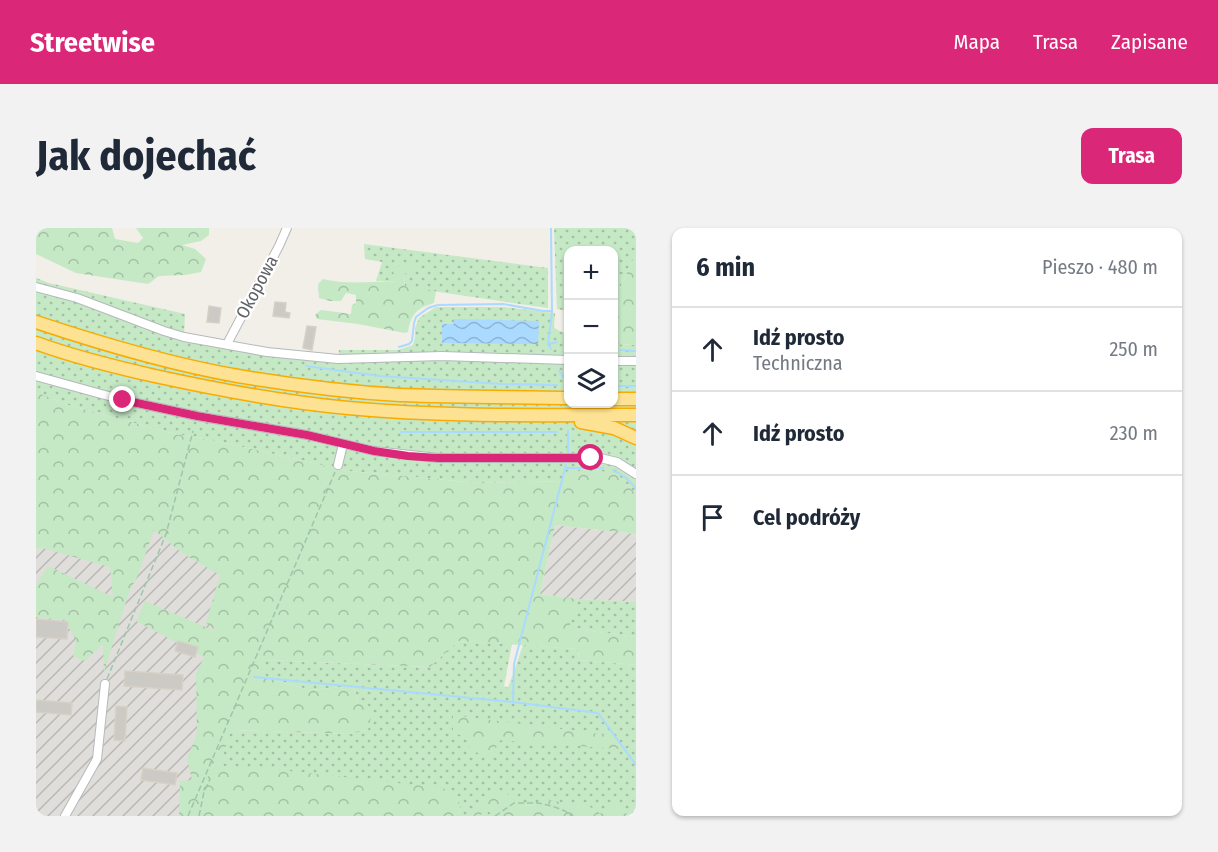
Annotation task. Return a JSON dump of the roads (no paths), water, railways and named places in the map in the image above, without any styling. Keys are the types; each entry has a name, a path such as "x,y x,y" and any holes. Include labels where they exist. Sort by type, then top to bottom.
{"highway":[{"path":"36,322 97,342 189,366 299,385 399,394 564,398"},
{"path":"36,343 88,359 158,376 231,392 297,402 348,408 465,415 636,415"},
{"path":"618,399 636,399"},
{"path":"529,415 592,423 614,428 636,438"}],"street":[{"name":"Okopowa","path":"227,345 287,228"},
{"path":"36,287 108,309 184,337 267,352 338,360 474,356 564,360"},
{"path":"618,361 636,362"},
{"path":"36,376 75,388 197,416 307,435 397,454 438,458 600,458 618,462 636,474"},
{"path":"338,465 343,444"},
{"path":"64,816 97,759 105,684"}],"water":[{"path":"454,319 539,321 538,344 442,343 442,324 454,324"}],"waterway":[{"path":"551,228 552,312 548,344 551,349"},
{"path":"399,347 412,341 416,317 428,308 438,305 503,304 552,311"},
{"path":"548,344 557,342"},
{"path":"620,350 636,351"},
{"path":"306,366 380,376 501,384 557,385"},
{"path":"559,371 564,377"},
{"path":"618,386 636,386"},
{"path":"568,431 568,452"},
{"path":"401,432 557,432"},
{"path":"513,701 514,664 566,465"},
{"path":"566,468 603,468"},
{"path":"613,470 625,477 636,488"},
{"path":"254,677 513,702 598,713 636,765"}]}
